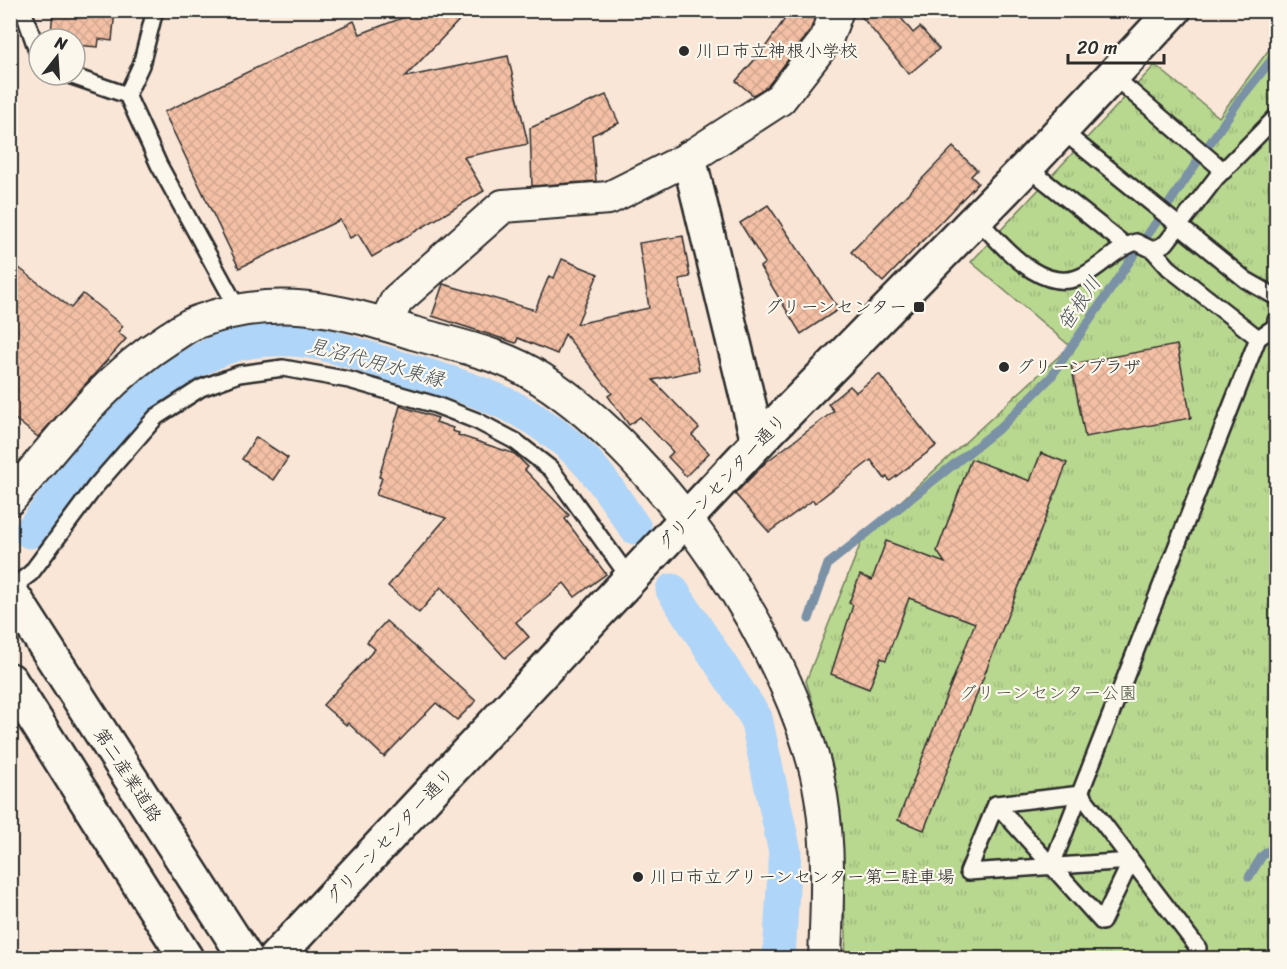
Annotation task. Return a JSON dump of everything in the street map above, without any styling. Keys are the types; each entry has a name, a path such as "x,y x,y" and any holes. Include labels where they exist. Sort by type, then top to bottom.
{"street":[{"path":"385,324 397,300 503,206 609,198 689,158 780,99 826,40 837,10"},
{"name":"グリーンセンター通り","path":"276,958 758,442 975,217 1027,167 1060,129 1174,10"},
{"path":"689,158 758,442"},
{"path":"10,499 81,413 147,352 195,322 239,310 285,304 332,311 496,357 539,377 602,427 687,520 706,543 779,667 802,730 821,793 826,835 828,890 825,958"},
{"name":"第二産業道路","path":"10,590 246,958"},
{"path":"10,680 186,958"}],"lane":[{"path":"23,10 29,27"},
{"path":"127,95 141,65 155,10"},
{"path":"1113,76 1224,171"},
{"path":"87,81 127,95 159,165 239,310"},
{"path":"1153,250 1166,243 1224,171 1276,117"},
{"path":"1060,129 1179,228 1246,280 1276,297"},
{"path":"1027,167 1125,245"},
{"path":"975,217 1016,258 1046,279 1079,278 1100,266 1125,245 1136,242 1153,250 1169,268 1258,338"},
{"path":"1052,865 1258,338 1276,325"},
{"path":"10,590 31,573 95,487 156,417 201,388 239,374 284,368 349,380 436,405 477,421 515,441 551,469 631,580"},
{"path":"996,804 1081,794"},
{"path":"1081,794 1198,948 1196,958"},
{"path":"996,804 968,872 1131,861"},
{"path":"996,804 1102,922 1131,861"}],"green space":[{"name":"グリーンセンター公園","path":"1276,40 1276,958 845,958 846,935 834,770 806,681 864,535 1070,346 971,262 1155,65 1219,117"}],"building":[{"path":"53,10 115,10 112,41 99,39 98,47 87,46 87,27 52,27"},
{"path":"423,10 469,10 405,77 508,56 528,144 464,157 484,191 372,257 358,234 350,238 340,220 239,268 164,112 354,21 360,34"},
{"path":"791,10 817,12 810,31 768,86 753,95 736,81 764,49"},
{"path":"856,10 895,10 913,33 920,27 939,49 909,74"},
{"path":"606,95 619,123 592,135 596,181 532,186 530,128"},
{"path":"953,147 977,170 971,176 978,183 883,282 851,252"},
{"path":"768,205 839,309 801,334 760,267 765,263 740,223"},
{"path":"683,236 690,277 679,279 699,370 653,380 699,428 692,435 709,453 686,476 668,457 673,452 640,417 629,425 608,396 612,393 565,334 557,354 518,338 516,343 432,316 443,284 535,310 549,276 554,278 562,259 598,274 577,324 649,308 639,243"},
{"path":"10,261 71,308 83,294 123,326 118,332 126,339 38,437 10,415"},
{"path":"1177,345 1191,418 1085,437 1071,364"},
{"path":"879,374 936,446 890,481 887,477 885,479 871,460 815,503 813,500 769,532 735,494 766,462 834,411 828,404 850,386 856,392"},
{"path":"400,406 438,418 436,422 453,428 452,431 459,433 458,435 515,454 528,467 525,470 569,515 565,519 606,574 575,597 564,583 516,622 529,637 505,658 441,587 419,613 388,586 446,518 376,495"},
{"path":"256,437 288,458 273,480 242,459"},
{"path":"1041,453 1067,463 924,830 898,820 975,623 909,598 886,660 881,658 869,689 831,674 853,605 849,603 860,575 872,580 886,541 945,563 937,551 971,459 1030,481"},
{"path":"386,621 476,701 457,720 436,703 384,757 348,723 346,725 323,705 375,649 367,642"}],"waterway":[{"name":"笹根川","path":"809,619 828,564 1001,427 1051,377 1238,102 1276,54"},
{"name":"見沼代用水東縁","path":"30,532 71,478 116,425 166,380 195,362 234,345 276,340 327,345 457,385 519,410 552,431 587,462 635,528"},
{"name":"見沼代用水東縁","path":"672,590 756,718 785,852 779,958"},
{"path":"1249,877 1262,856 1276,845"}],"place":[{"name":"川口市立神根小学校","path":"684,51"},
{"name":"グリーンセンター","path":"919,307"},
{"name":"グリーンプラザ","path":"1004,367"},
{"name":"川口市立グリーンセンター第二駐車場","path":"638,877"}]}
